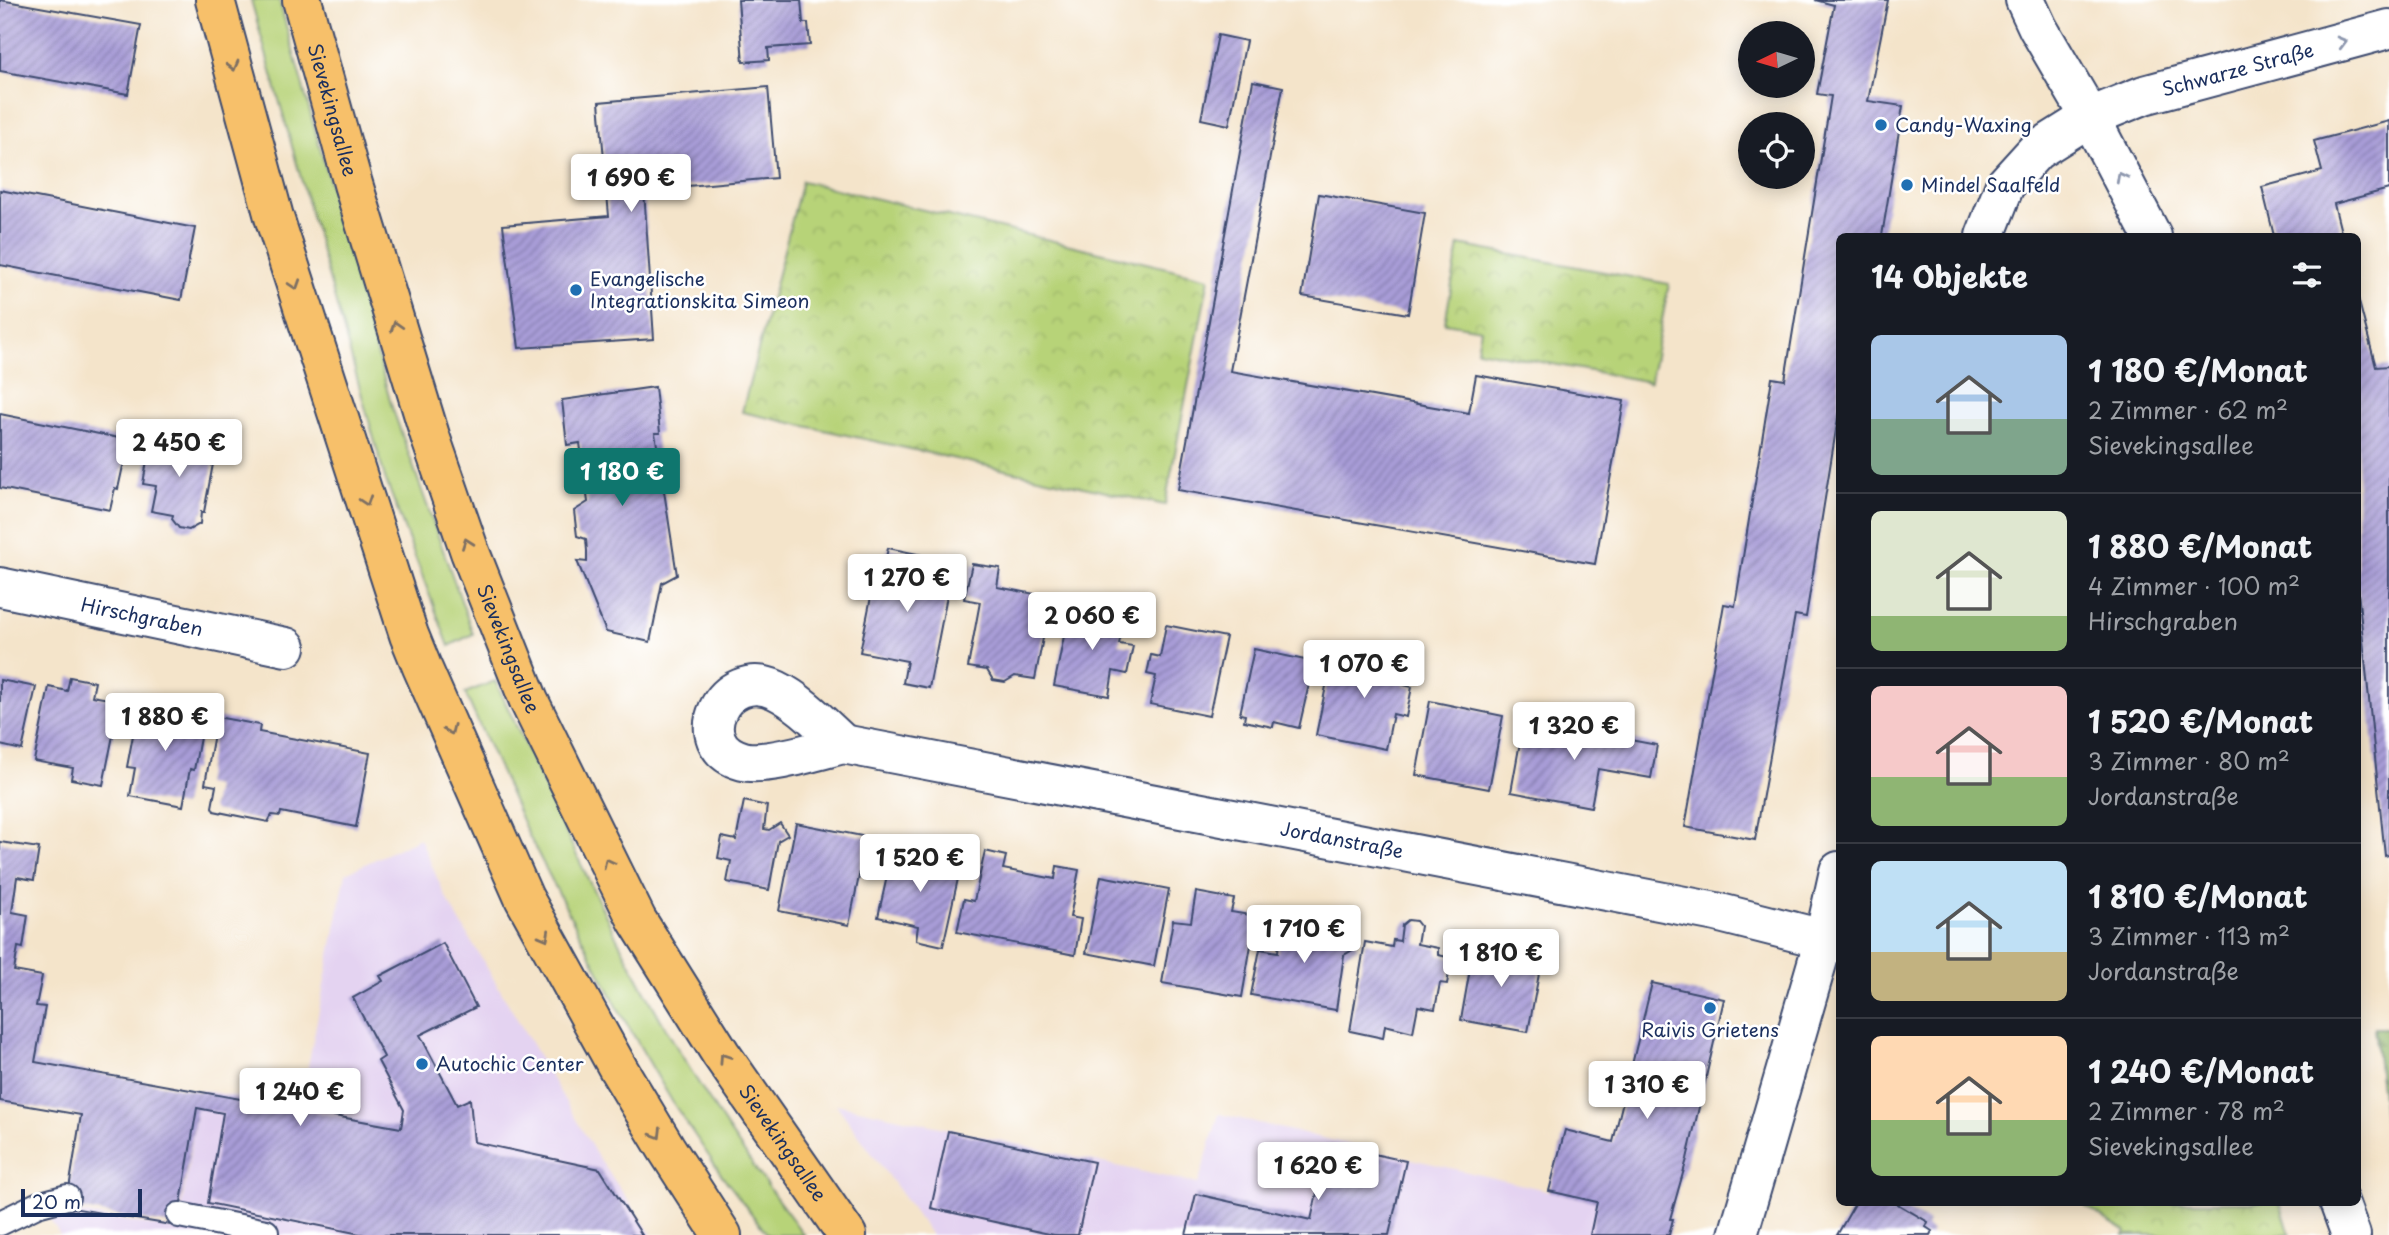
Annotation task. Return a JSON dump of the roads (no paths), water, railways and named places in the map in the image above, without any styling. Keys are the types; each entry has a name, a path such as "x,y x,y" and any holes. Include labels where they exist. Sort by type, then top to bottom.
{"main road":[{"path":"215,0 274,218 409,635 422,667 524,898 626,1081 722,1235"},
{"name":"Sievekingsallee","path":"302,0 353,184 430,439 470,552 530,701 637,920 721,1054 847,1235"}],"street":[{"path":"2025,0 2150,233"},
{"name":"Schwarze Straße","path":"1986,233 2005,185 2036,150 2090,117 2144,95 2389,29"},
{"name":"Hirschgraben","path":"0,587 286,647"},
{"name":"Jordanstraße","path":"844,744 1716,912 1831,941"},
{"path":"1738,1235 1831,941 1836,898"},
{"path":"2340,1206 2351,1235"}],"lane":[{"path":"0,1223 37,1205 67,1197"},
{"path":"179,1215 266,1232"}],"place":[{"name":"Candy-Waxing","path":"1881,125"},
{"name":"Mindel Saalfeld","path":"1907,185"},
{"name":"Evangelische Integrationskita Simeon","path":"576,290"},
{"name":"Raivis Grietens","path":"1710,1008"},
{"name":"Autochic Center","path":"422,1064"}]}
